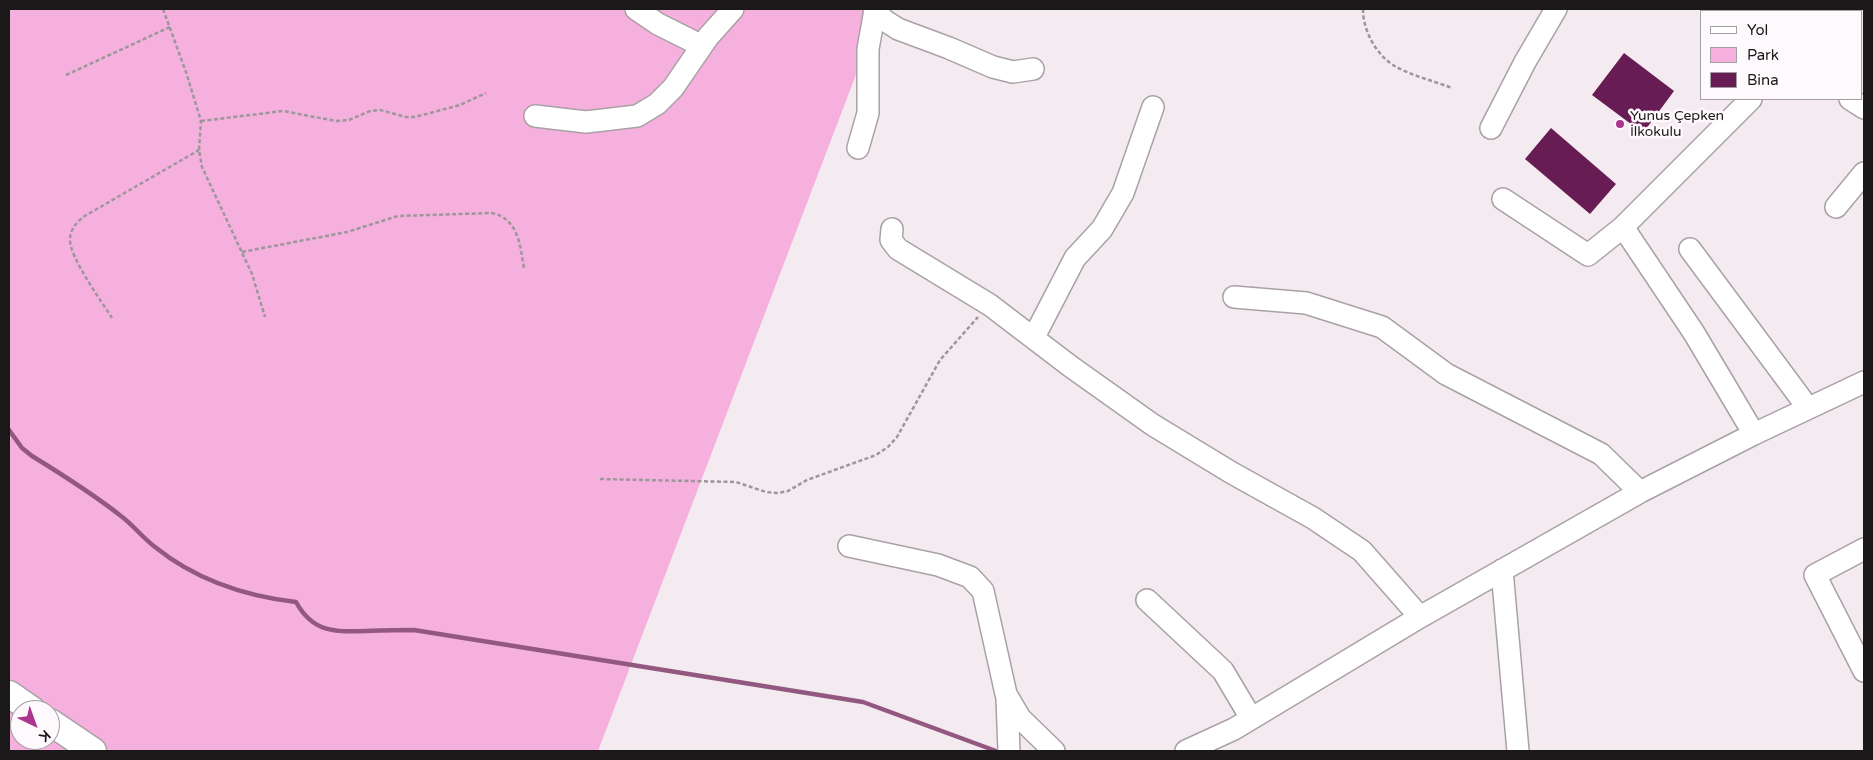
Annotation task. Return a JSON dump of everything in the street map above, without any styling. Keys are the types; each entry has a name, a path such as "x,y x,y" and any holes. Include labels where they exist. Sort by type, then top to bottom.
{"main road":[{"path":"60,729 93,751"}],"street":[{"path":"636,9 666,28 702,46"},
{"path":"535,116 586,122 637,116 657,104 673,88 702,46 733,9"},
{"path":"874,9 884,20 898,29 993,67 1013,72 1033,69"},
{"path":"858,148 868,113 868,49 874,9"},
{"path":"1491,128 1525,62 1556,9"},
{"path":"1504,199 1588,255 1623,227 1750,100"},
{"path":"1852,100 1864,108"},
{"path":"1034,337 1075,258 1102,228 1123,193 1153,106"},
{"path":"1836,207 1864,173"},
{"path":"1623,227 1694,333 1754,434"},
{"path":"892,229 891,240 898,249 990,304 1070,366 1154,425 1232,473 1313,518 1362,551 1420,617"},
{"path":"1690,249 1808,408"},
{"path":"1234,297 1306,303 1382,327 1446,374 1601,454 1640,492"},
{"path":"1186,751 1242,724 1420,617 1640,492 1754,434 1864,382"},
{"path":"849,546 938,565 970,577 983,591 1006,694 1009,751"},
{"path":"1864,549 1815,575 1864,670"},
{"path":"1502,570 1518,751"},
{"path":"1147,600 1223,671 1242,724"},
{"path":"1006,694 1020,718 1054,751"},
{"path":"1219,751 1242,724"}],"path":[{"path":"163,9 202,121 199,150 202,167 252,274 265,317"},
{"path":"1362,9 1368,34 1378,50 1393,65 1452,88"},
{"path":"66,75 170,27"},
{"path":"202,121 283,111 336,121 349,120 370,111 380,110 406,117 415,117 460,105 486,94"},
{"path":"112,318 88,282 71,248 70,240 76,223 83,217 199,150"},
{"path":"242,252 346,232 398,216 492,213 507,218 517,233 524,268"},
{"path":"600,479 736,482 766,492 777,493 876,455 888,447 897,437 940,360 990,304"}],"green space":[{"path":"9,9 881,9 598,751 9,751"}],"building":[{"path":"1624,53 1674,91 1643,133 1592,95"},
{"path":"1551,128 1616,184 1590,214 1525,159"}],"waterway":[{"path":"9,430 22,448 32,456 110,508 171,559 187,569 239,591 296,602 310,620 326,628 345,631 414,630 863,702 996,751"}],"place":[{"name":"Yunus Çepken İlkokulu","path":"1620,124"}]}
